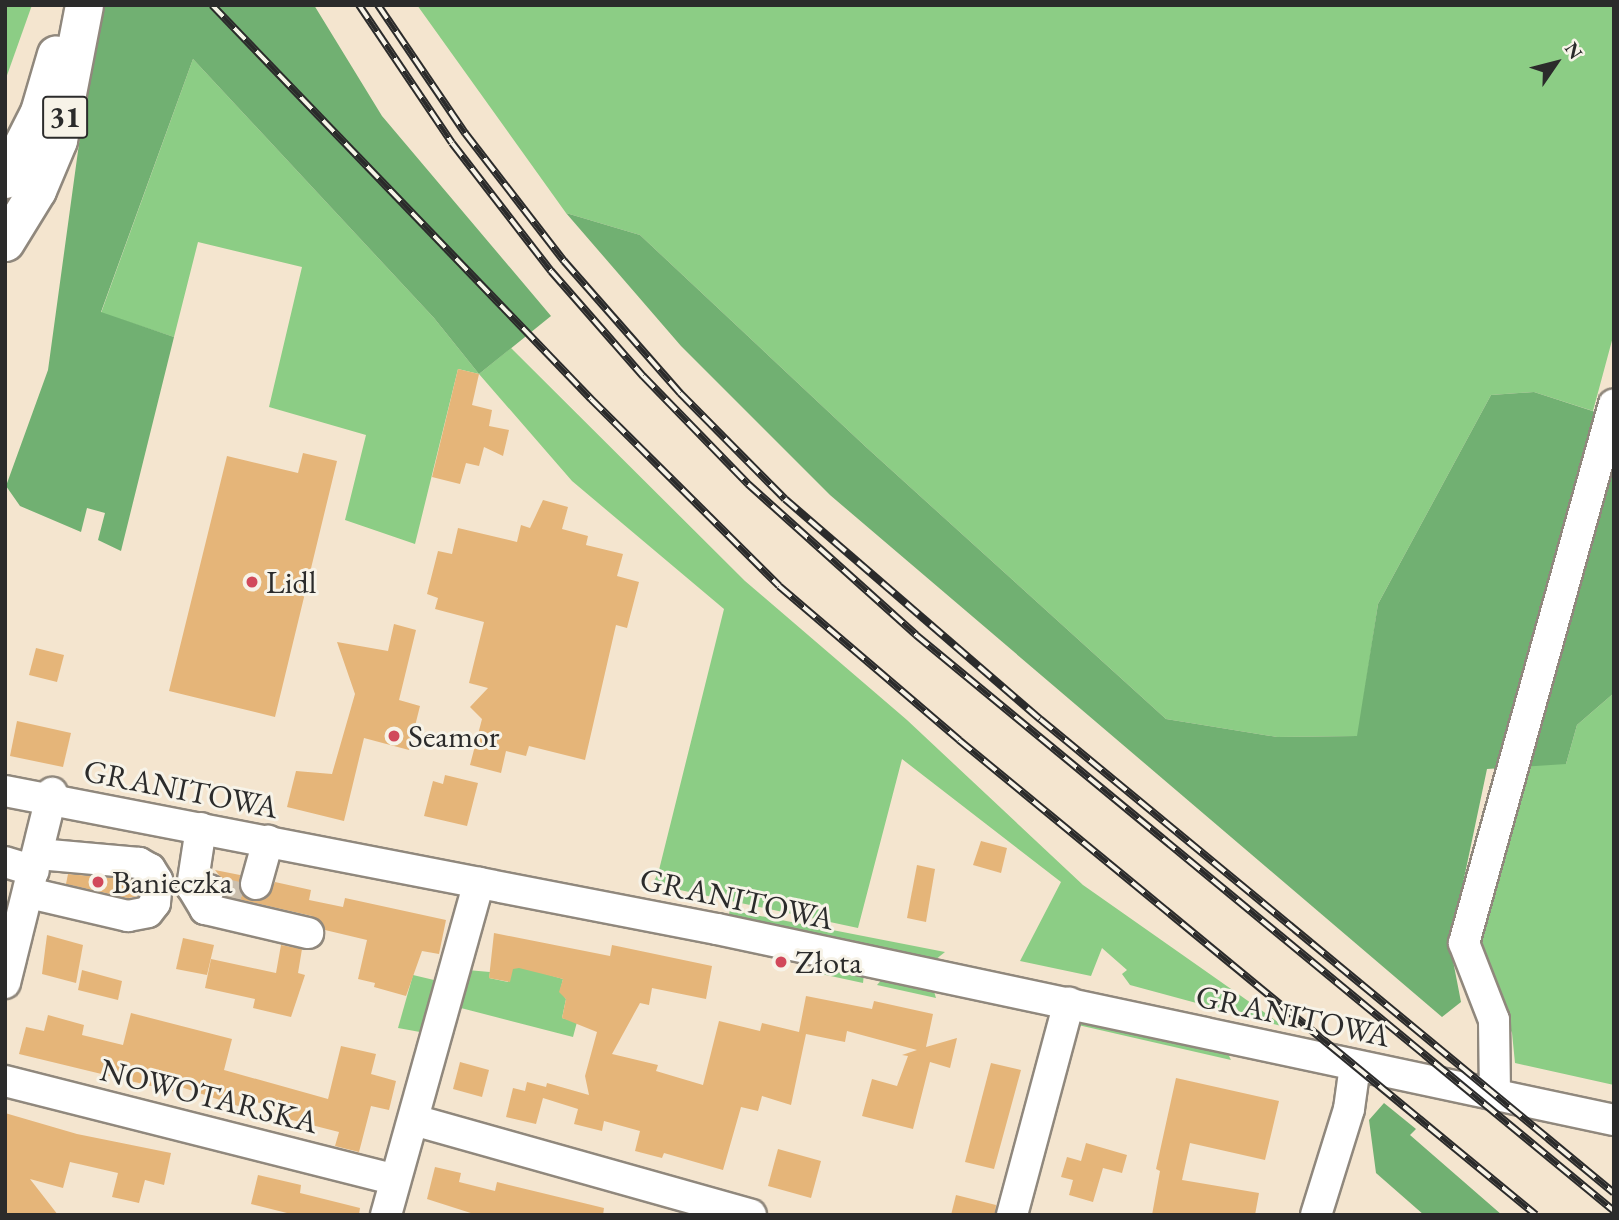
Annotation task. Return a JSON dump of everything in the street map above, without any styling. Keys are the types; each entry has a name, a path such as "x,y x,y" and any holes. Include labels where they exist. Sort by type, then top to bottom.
{"main road":[{"name":"31","path":"5,179 46,94 65,5"},
{"name":"31","path":"5,243 37,190 58,140 84,5"}],"street":[{"path":"1495,1093 1494,1020 1469,966 1466,934 1614,404"},
{"name":"GRANITOWA","path":"5,791 52,796 202,866 268,841 1069,1002 1614,1120"},
{"path":"7,967 34,873 52,796"},
{"path":"253,893 268,841"},
{"path":"5,862 34,873"},
{"path":"173,911 180,873 202,866 205,909 253,893"},
{"path":"386,1215 479,883"},
{"path":"253,893 308,933"},
{"path":"1012,1215 1069,1002"},
{"path":"1316,1215 1349,1110 1355,1066"},
{"name":"NOWOTARSKA","path":"5,1080 395,1180"},
{"path":"414,1120 745,1214"}],"green space":[{"path":"5,5 32,5 5,81"},
{"path":"98,5 314,5 382,116 551,316 479,374 434,318 193,59 101,312 174,337 121,551 98,540 105,513 87,508 81,532 20,506 6,486 48,370"},
{"path":"417,5 1614,5 1614,333 1593,411 1534,392 1491,395 1378,604 1358,736 1277,737 1166,719 866,447 640,235 566,213"},
{"path":"193,59 434,318 479,374 458,369 415,544 345,520 366,435 269,407 302,267 198,242 174,337 101,313"},
{"path":"566,213 640,235 866,447 1166,719 1277,737 1357,736 1378,604 1491,395 1534,392 1614,418 1614,693 1577,725 1566,764 1487,769 1450,945 1461,1002 1442,1017 830,495 681,346"},
{"path":"511,348 745,581 907,720 1083,885 1285,1027 1130,985 1122,974 1127,970 1102,948 1091,976 1020,961 1061,882 902,759 858,928 652,884 658,874 724,609 572,481 479,374"},
{"path":"1614,693 1614,1085 1515,1063 1512,1033 1474,950 1479,916 1532,763 1566,764 1577,725"},
{"path":"730,910 945,952 935,960 728,918"},
{"path":"519,966 563,979 560,991 566,999 562,1018 577,1022 573,1037 457,1007 467,970 490,972 489,978 508,982 511,968"},
{"path":"822,966 864,974 863,983 812,972"},
{"path":"413,975 434,980 420,1032 398,1028"},
{"path":"884,977 933,988 936,998 877,985"},
{"path":"1086,1019 1227,1052 1231,1060 1078,1025"},
{"path":"1384,1103 1416,1129 1410,1135 1502,1215 1424,1215 1376,1173 1369,1120"}],"building":[{"path":"458,369 479,374 472,405 492,410 489,426 509,430 503,456 484,447 479,466 466,463 460,484 432,477"},
{"name":"Lidl","path":"303,453 337,461 275,717 169,691 227,456 298,473"},
{"path":"543,500 568,507 562,529 588,536 586,545 623,554 617,576 639,582 627,628 616,625 585,760 529,746 526,756 506,751 501,773 470,765 482,719 470,707 488,688 469,683 484,622 435,609 438,598 427,594 438,551 452,554 458,528 517,542 521,525 530,528"},
{"path":"394,624 416,630 399,700 420,706 409,750 364,738 344,821 287,807 296,771 332,774 355,694 337,642 388,651"},
{"path":"36,648 64,655 57,682 29,675"},
{"path":"17,721 71,733 63,767 10,756"},
{"path":"445,775 478,783 467,826 424,816 433,781 443,784"},
{"path":"981,841 1007,848 1001,873 973,865"},
{"path":"917,865 935,869 926,922 907,918"},
{"path":"215,870 240,875 239,889 252,901 268,897 275,882 311,890 309,900 343,907 345,898 446,920 439,954 422,951 406,996 374,987 375,983 358,979 367,940 325,930 312,916 225,896 225,883"},
{"name":"Banieczka","path":"68,874 134,880 139,884 138,896 128,898 66,884"},
{"path":"494,933 610,956 612,945 712,966 706,999 652,988 649,1005 640,1003 612,1054 658,1065 656,1071 703,1085 719,1021 760,1031 762,1023 799,1032 806,996 872,1009 874,1001 933,1014 926,1047 957,1038 950,1068 930,1062 913,1129 862,1116 872,1079 897,1086 908,1056 902,1055 917,1050 847,1031 845,1042 806,1034 791,1105 762,1096 758,1111 741,1107 723,1170 664,1153 662,1158 635,1151 640,1131 604,1121 602,1131 574,1124 578,1109 543,1098 536,1124 506,1117 513,1088 525,1091 527,1082 546,1087 547,1083 589,1095 585,1076 597,1032 562,1018 566,999 559,992 563,979 519,968 513,969 510,982 489,978"},
{"path":"47,935 83,945 76,983 42,974"},
{"path":"183,938 214,945 207,975 176,969"},
{"path":"281,945 302,949 298,973 305,975 291,1017 253,1008 255,999 205,988 211,959 276,973"},
{"path":"82,970 122,981 118,1000 78,990"},
{"path":"131,1013 232,1039 224,1070 328,1099 341,1046 376,1054 371,1074 396,1081 389,1110 371,1106 359,1152 335,1146 339,1132 288,1119 289,1110 256,1102 253,1111 181,1087 180,1093 19,1054 26,1027 44,1031 48,1015 84,1025 82,1035 123,1045"},
{"path":"460,1062 489,1070 482,1097 453,1089"},
{"path":"991,1063 1021,1070 994,1169 965,1162"},
{"path":"1176,1078 1279,1101 1265,1160 1190,1143 1182,1180 1259,1193 1255,1215 1152,1215 1160,1171 1156,1169"},
{"path":"5,1113 77,1134 171,1153 164,1185 145,1180 139,1203 112,1197 118,1173 70,1162 63,1188 30,1179 58,1215 5,1215"},
{"path":"1086,1143 1127,1155 1122,1173 1103,1168 1093,1202 1069,1195 1073,1180 1061,1177 1067,1157 1081,1161"},
{"path":"778,1149 821,1161 811,1198 768,1186"},
{"path":"435,1167 461,1173 459,1182 495,1191 497,1182 604,1208 603,1215 477,1215 427,1199"},
{"path":"258,1175 301,1185 300,1193 360,1208 359,1215 295,1215 251,1204"},
{"path":"956,1195 996,1205 995,1215 951,1215"}],"tunnel":[{"path":"212,891 252,900"}],"railway":[{"path":"212,5 591,399 779,586 959,740 1536,1215"},
{"path":"359,5 452,143 551,271 643,376 748,484 916,635 1614,1211"},
{"path":"378,5 465,133 564,261 680,393 785,499 1040,719 1614,1193"}],"place":[{"name":"Lidl","path":"252,582"},
{"name":"Seamor","path":"394,736"},
{"name":"Banieczka","path":"98,882"},
{"name":"Złota","path":"781,962"}]}
